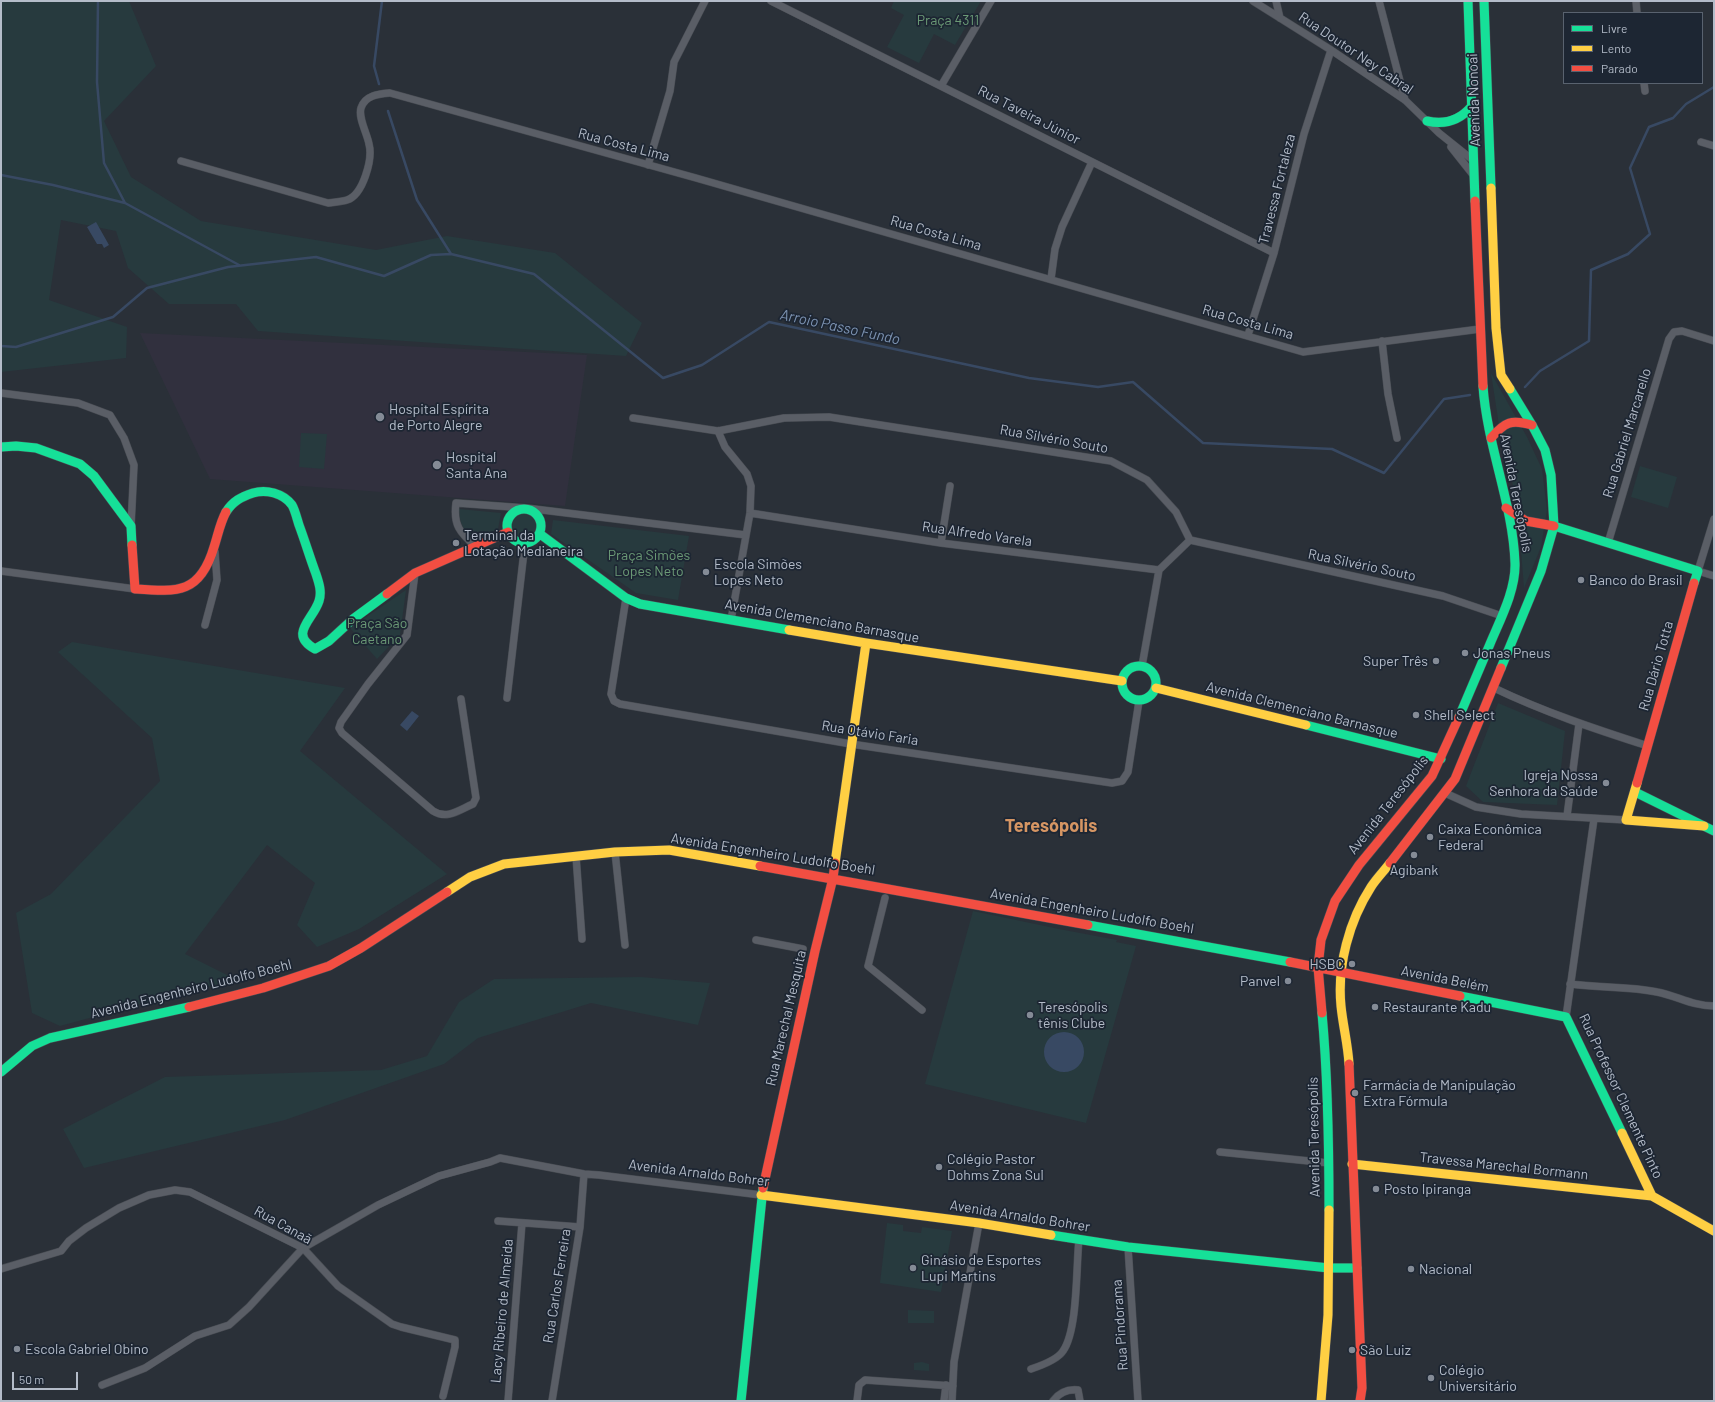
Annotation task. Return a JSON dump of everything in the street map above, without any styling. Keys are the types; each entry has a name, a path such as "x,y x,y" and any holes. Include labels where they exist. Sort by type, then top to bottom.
{"street":[{"path":"648,165 670,91 674,62 705,1"},
{"name":"Rua Taveira Júnior","path":"771,1 1274,254"},
{"path":"941,86 991,1"},
{"name":"Rua Doutor Ney Cabral","path":"1253,1 1331,50 1405,100 1439,133 1474,176"},
{"path":"1276,1 1280,18"},
{"path":"1379,1 1405,100"},
{"name":"Avenida Nonoai","path":"1468,1 1474,161"},
{"name":"Avenida Nonoai","path":"1484,1 1491,197"},
{"path":"1636,1 1637,12"},
{"name":"Travessa Fortaleza","path":"1248,335 1274,254 1304,134 1331,50"},
{"path":"1644,84 1645,91"},
{"name":"Rua Costa Lima","path":"181,161 328,203 348,200 359,190 371,159 370,144 362,119 361,108 367,99 375,95 390,93 1051,279 1303,352 1480,329"},
{"path":"1427,121 1441,124 1448,123 1462,117 1472,107"},
{"name":"Rua Doutor Ney Cabral","path":"1439,133 1474,161"},
{"path":"1701,142 1714,146"},
{"path":"1474,161 1482,170 1485,188 1491,197"},
{"name":"Avenida Teresópolis","path":"1321,1401 1328,1314 1329,1117 1327,1065 1318,967 1321,940 1335,901 1359,865 1432,776 1441,759 1502,616 1512,585 1515,564 1506,508 1484,399 1474,161"},
{"path":"1051,279 1055,249 1062,227 1092,162"},
{"name":"Avenida Teresópolis","path":"1364,1401 1362,1388 1352,1164 1351,1088 1348,1050 1341,1006 1341,972 1350,932 1357,914 1371,887 1455,779 1494,688 1544,563 1554,526 1554,497 1551,475 1544,450 1532,425 1502,375 1496,328 1491,197"},
{"name":"Rua Gabriel Marcarello","path":"1608,543 1669,339 1674,332 1682,331 1714,341"},
{"path":"1382,341 1388,394 1398,438"},
{"path":"1,393 78,403 110,415 124,438 134,465 131,526 135,589"},
{"name":"Rua Silvério Souto","path":"633,418 718,431 784,418 829,417 1111,461 1148,480 1176,512 1190,540 1442,596 1502,616"},
{"path":"1491,438 1500,426 1508,422 1519,421 1532,425"},
{"path":"718,431 725,447 748,474 751,486 750,513 731,620"},
{"path":"1,448 16,446 36,448 80,464 94,476 131,526"},
{"path":"941,543 950,486"},
{"path":"205,625 217,580 215,552 219,528 226,512 234,501 247,494 268,491 285,498 292,505 319,583 321,595 318,605 303,630 302,636 304,642 315,648 329,641 353,619 415,573 508,532"},
{"path":"476,547 465,537 458,527 454,515 456,503 526,508 746,535"},
{"path":"526,508 536,513 540,517 541,528 540,534 531,542 526,543 515,540 508,532 508,520 510,515 515,511 526,508"},
{"path":"1506,508 1526,521 1554,526 1714,576"},
{"name":"Rua Alfredo Varela","path":"750,513 941,543 1159,570"},
{"name":"Rua Dário Totta","path":"1626,820 1714,518"},
{"name":"Avenida Clemenciano Barnasque","path":"540,534 626,598 640,604 866,643 1122,681"},
{"path":"1142,666 1159,570 1190,540"},
{"path":"507,698 526,543"},
{"path":"1,571 135,589 179,589 195,582 206,569 215,552"},
{"path":"415,573 407,635 368,684 341,722 339,728 342,733 433,811 440,815 446,816 473,804 476,798 461,699"},
{"name":"Rua Otávio Faria","path":"626,598 611,694 614,701 620,704 851,744 1112,782 1122,781 1128,772 1139,701"},
{"name":"Rua Marechal Mesquita","path":"741,1401 761,1195 810,974 834,878 851,744 866,643"},
{"path":"1133,666 1142,666 1149,668 1157,681 1156,688 1152,695 1139,701 1130,698 1123,690 1122,681 1125,672 1133,666"},
{"name":"Avenida Clemenciano Barnasque","path":"1156,688 1441,759"},
{"path":"1494,688 1526,703 1579,724 1648,746"},
{"path":"1567,816 1579,724"},
{"path":"1635,792 1714,831"},
{"path":"1445,793 1476,807 1521,814 1704,826"},
{"name":"Rua Professor Clemente Pinto","path":"1594,819 1566,1018 1652,1196 1714,1231"},
{"name":"Avenida Engenheiro Ludolfo Boehl","path":"1,1072 32,1046 50,1038 158,1015 263,988 329,966 361,948 470,877 504,864 615,852 669,850 834,878 1318,967"},
{"path":"615,852 625,945"},
{"path":"576,856 582,939"},
{"path":"884,898 868,966 922,1010"},
{"path":"756,940 803,948"},
{"name":"Avenida Belém","path":"1318,967 1566,1018"},
{"path":"1570,984 1656,992 1674,996 1700,1006 1714,1006"},
{"path":"1220,1152 1328,1163"},
{"name":"Avenida Arnaldo Bohrer","path":"102,1385 146,1368 195,1336 229,1325 249,1307 303,1248 378,1205 439,1176 500,1158 584,1174 979,1223 1128,1247 1329,1268 1357,1268"},
{"name":"Travessa Marechal Bormann","path":"1352,1164 1543,1186 1652,1196"},
{"name":"Rua Carlos Ferreira","path":"552,1401 580,1227 584,1174"},
{"name":"Rua Canaã","path":"1,1269 61,1251 69,1241 119,1208 149,1195 175,1190 190,1192 303,1248 338,1286 392,1324 455,1340 455,1347 443,1396"},
{"path":"498,1221 580,1227"},
{"name":"Lacy Ribeiro de Almeida","path":"508,1401 522,1223"},
{"path":"944,1401 954,1362 979,1223"},
{"path":"1031,1369 1041,1366 1062,1353 1069,1340 1073,1316 1080,1239"},
{"name":"Rua Pindorama","path":"1128,1247 1138,1401"},
{"path":"857,1401 859,1385 866,1380 949,1385"},
{"path":"949,1385 952,1401"},
{"path":"1360,1401 1362,1388"},
{"path":"1053,1401 1071,1389 1078,1390 1080,1401"}],"shaded area":[{"name":"Hospital Espírita de Porto Alegre","path":"140,333 587,355 565,506 210,479"}],"green space":[{"path":"1,1 129,1 156,66 104,121 131,177 201,221 376,250 447,236 555,253 642,323 626,356 258,331 236,304 169,304 128,268 116,231 61,220 49,300 127,327 126,358 1,372"},
{"name":"Praça 4311","path":"894,1 981,1 955,45 934,34 919,63 887,47 904,15 891,8"},
{"path":"1491,373 1527,437 1542,469 1547,510 1541,547 1524,588 1517,500 1502,445"},
{"path":"301,433 327,434 324,469 299,467"},
{"path":"1640,466 1677,477 1668,508 1631,497"},
{"path":"459,509 501,513 498,529 476,540 465,531 461,523"},
{"path":"524,512 534,516 538,526 534,536 524,540 514,536 510,526 514,516"},
{"name":"Praça Simões Lopes Neto","path":"553,520 689,536 678,600 636,593 551,534"},
{"name":"Praça São Caetano","path":"406,590 400,635 377,659 350,628"},
{"path":"72,642 345,688 300,751 447,874 359,929 317,947 297,925 315,883 267,845 185,954 237,980 185,992 60,1026 32,1013 16,913 51,894 160,781 152,738 58,652"},
{"path":"1498,703 1565,731 1557,805 1483,802 1466,786"},
{"name":"Teresópolis tênis Clube","path":"973,911 1117,940 1116,942 1136,946 1086,1123 925,1084"},
{"path":"641,977 710,983 698,1025 591,1003 478,1038 444,1064 285,1120 84,1168 63,1129 165,1077 381,1070 427,1056 459,1002 494,979"},
{"name":"Ginásio de Esportes Lupi Martins","path":"887,1223 903,1225 903,1231 921,1233 922,1227 952,1231 941,1292 880,1283"},
{"path":"908,1310 934,1311 934,1323 908,1323"},
{"path":"922,1362 929,1364 929,1371 914,1370 914,1363"}],"water":[{"path":"96,222 109,245 104,248 102,244 97,244 87,227"},
{"path":"412,711 419,716 407,731 400,725"},
{"path":"1064,1032 1072,1034 1078,1038 1082,1044 1084,1052 1082,1060 1078,1066 1072,1070 1064,1072 1056,1070 1050,1066 1046,1060 1044,1052 1046,1044 1050,1038 1056,1034"}],"waterway":[{"path":"98,1 97,82 104,163 125,203"},
{"path":"379,84 374,66 382,1"},
{"name":"Arroio Passo Fundo","path":"1525,387 1540,371 1589,341 1591,270 1628,254 1650,234 1630,168 1649,127 1673,118 1686,104 1714,87"},
{"path":"388,111 417,200 451,254"},
{"path":"1,175 53,185 125,203 239,265"},
{"name":"Arroio Passo Fundo","path":"1,346 16,347 113,317 147,288 228,267 316,257 384,276 431,255 451,254 534,274 663,378 702,365 769,322 1029,378 1098,387 1133,382 1203,443 1332,449 1384,473 1444,399 1470,395"}],"traffic: fast":[{"path":"1468,1 1475,201"},
{"path":"1484,1 1491,188"},
{"path":"1427,121 1451,121 1462,116 1471,107"},
{"path":"1459,717 1507,605 1515,573 1510,519 1489,431 1483,386"},
{"path":"1501,668 1541,571 1554,526 1551,475 1545,450 1510,389"},
{"path":"1,447 16,446 36,448 80,464 94,476 131,526 132,545"},
{"path":"226,512 231,505 241,498 258,492 274,493 284,498 292,505 320,588 319,601 303,632 303,638 315,649 329,641 353,619 387,594"},
{"path":"521,509 527,509 531,510 538,516 541,526 540,533 534,540 527,543 521,543 517,542 510,536 507,529 507,523 508,519 514,512 521,509"},
{"path":"1554,526 1698,571 1694,583"},
{"path":"540,534 626,598 640,604 789,630"},
{"path":"1136,666 1142,666 1146,667 1153,673 1156,683 1155,690 1149,697 1142,700 1136,700 1132,699 1125,693 1122,686 1122,680 1123,676 1129,669 1136,666"},
{"path":"1306,725 1441,759"},
{"path":"1635,792 1714,831"},
{"path":"1088,925 1290,962"},
{"path":"1460,996 1566,1017 1622,1133"},
{"path":"1,1072 32,1046 50,1038 189,1007"},
{"path":"1322,1013 1328,1112 1329,1210"},
{"path":"741,1401 763,1188"},
{"path":"1051,1235 1128,1247 1329,1268 1357,1268"}],"traffic: slow":[{"path":"1491,188 1496,328 1501,375 1510,389"},
{"path":"789,630 1122,681"},
{"path":"835,863 866,643"},
{"path":"1156,688 1306,725"},
{"path":"1637,783 1626,820 1704,826"},
{"path":"447,892 470,877 504,864 615,852 669,850 760,866"},
{"path":"1349,1064 1340,991 1346,944 1356,914 1363,900 1373,884 1390,863"},
{"path":"1622,1133 1652,1196 1714,1231"},
{"path":"1352,1164 1652,1196"},
{"path":"761,1195 979,1223 1051,1235"},
{"path":"1321,1401 1328,1315 1329,1210"}],"traffic: jam":[{"path":"1475,201 1483,386"},
{"path":"1491,438 1500,428 1509,423 1519,422 1532,425"},
{"path":"1506,508 1526,521 1554,526"},
{"path":"132,545 135,589 164,590 185,587 194,582 202,574 214,547 226,512"},
{"path":"387,594 415,573 508,532"},
{"path":"1637,783 1694,583"},
{"path":"1390,863 1455,779 1501,668"},
{"path":"1322,1013 1318,967 1321,940 1335,901 1359,865 1432,776 1459,717"},
{"path":"763,1188 815,951 833,878 835,863"},
{"path":"760,866 1088,925"},
{"path":"189,1007 263,988 329,966 361,948 447,892"},
{"path":"1290,962 1460,996"},
{"path":"1349,1064 1362,1388 1360,1401"}],"place":[{"name":"Hospital Espírita de Porto Alegre","path":"380,417"},
{"name":"Hospital Santa Ana","path":"437,465"},
{"name":"Terminal da Lotação Medianeira","path":"456,543"},
{"name":"Escola Simões Lopes Neto","path":"706,572"},
{"name":"Banco do Brasil","path":"1581,580"},
{"name":"Jonas Pneus","path":"1465,653"},
{"name":"Super Três","path":"1436,661"},
{"name":"Shell Select","path":"1416,715"},
{"name":"Igreja Nossa Senhora da Saúde","path":"1606,783"},
{"name":"Caixa Econômica Federal","path":"1430,837"},
{"name":"Agibank","path":"1414,855"},
{"name":"HSBC","path":"1352,964"},
{"name":"Panvel","path":"1288,981"},
{"name":"Restaurante Kadu","path":"1375,1007"},
{"name":"Teresópolis tênis Clube","path":"1030,1015"},
{"name":"Farmácia de Manipulação Extra Fórmula","path":"1355,1093"},
{"name":"Colégio Pastor Dohms Zona Sul","path":"939,1167"},
{"name":"Posto Ipiranga","path":"1376,1189"},
{"name":"Ginásio de Esportes Lupi Martins","path":"913,1268"},
{"name":"Nacional","path":"1411,1269"},
{"name":"Escola Gabriel Obino","path":"17,1349"},
{"name":"São Luiz","path":"1352,1350"},
{"name":"Colégio Universitário","path":"1431,1378"}],"district":[{"name":"Teresópolis","path":"1051,826"}]}
